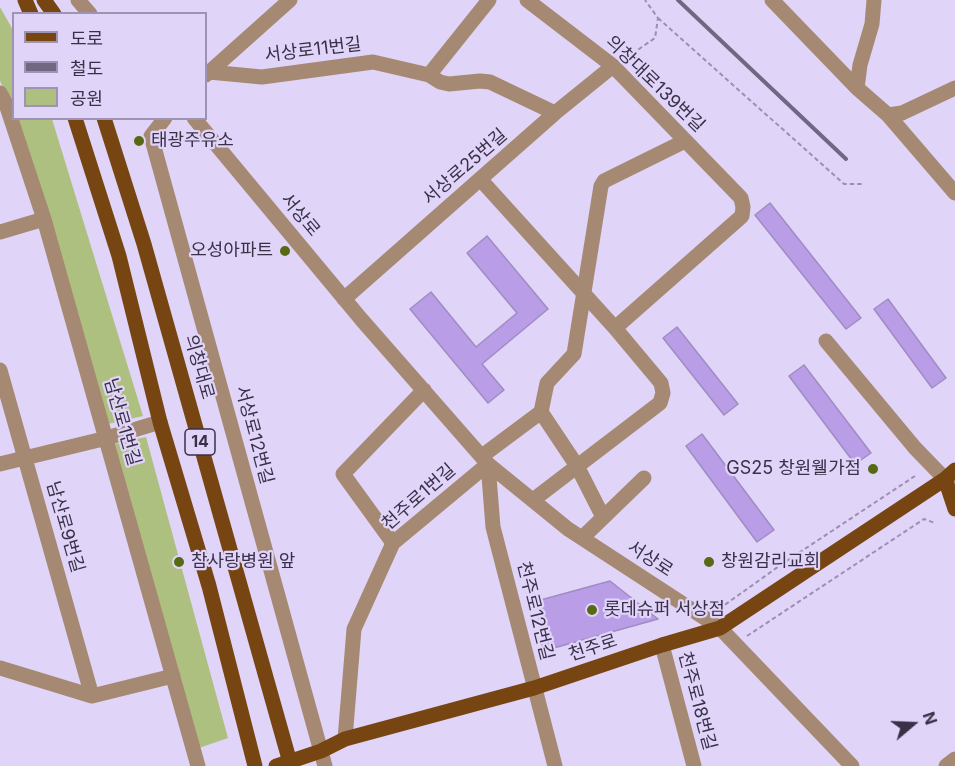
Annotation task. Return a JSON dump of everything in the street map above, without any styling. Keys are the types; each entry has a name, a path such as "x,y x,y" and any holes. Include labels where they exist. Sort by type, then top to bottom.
{"main road":[{"name":"14","path":"76,120 119,256 160,422 209,586 255,766"},
{"name":"의창대로","path":"105,120 150,267 286,765"},
{"name":"천주로","path":"286,765 345,739 534,688 720,628 952,477"},
{"path":"952,477 955,509"}],"street":[{"path":"78,0 88,12"},
{"name":"서상로11번길","path":"207,73 290,0"},
{"path":"429,75 489,0"},
{"name":"의창대로139번길","path":"527,0 613,66 741,198 742,216 615,328"},
{"path":"772,0 857,88 888,115 955,193"},
{"path":"857,88 860,65 872,24 874,0"},
{"name":"서상로11번길","path":"207,73 262,77 374,62 429,75 440,82 449,84 490,82 555,114"},
{"name":"서상로25번길","path":"344,299 480,178 613,66"},
{"path":"888,115 902,113 955,88"},
{"name":"남산로1번길","path":"0,93 6,104 44,219 198,766"},
{"name":"서상로12번길","path":"163,120 151,136 325,766"},
{"name":"서상로","path":"196,120 344,299 485,460 568,529 720,628 852,766"},
{"path":"603,517 577,466 541,412 547,383 574,354 601,186 604,181 686,141"},
{"path":"480,178 615,328 661,383 663,393 660,403 533,500"},
{"path":"0,232 44,219"},
{"path":"826,341 915,448 952,477"},
{"name":"남산로9번길","path":"0,370 92,696"},
{"path":"393,543 343,474 424,390"},
{"name":"천주로1번길","path":"345,739 354,629 393,543 541,412"},
{"path":"0,464 107,438 160,422"},
{"name":"천주로12번길","path":"485,460 494,527 555,766"},
{"path":"582,537 644,478"},
{"name":"천주로18번길","path":"662,645 694,766"},
{"path":"0,668 92,696 173,676"},
{"path":"946,766 955,759"}],"path":[{"path":"645,0 658,18 844,184 864,184"},
{"path":"613,66 655,38 658,18"},
{"path":"705,619 800,552 915,477"},
{"path":"735,644 924,519 935,523"}],"green space":[{"path":"0,7 12,28 12,105 0,81"},
{"path":"17,120 52,120 143,416 108,424"},
{"path":"146,437 228,738 199,748 115,444"}],"building":[{"path":"770,203 861,318 846,329 755,215"},
{"path":"487,236 548,309 482,364 504,390 488,403 410,309 431,292 476,347 517,313 467,253"},
{"path":"888,299 946,378 932,388 874,309"},
{"path":"677,327 738,404 724,415 663,338"},
{"path":"804,365 871,453 855,464 789,376"},
{"path":"702,434 774,530 757,542 686,446"},
{"name":"롯데슈퍼 서상점","path":"610,581 658,619 543,651 537,601"}],"railway":[{"path":"678,0 846,159"}],"place":[{"name":"태광주유소","path":"139,141"},
{"name":"오성아파트","path":"285,251"},
{"name":"GS25 창원웰가점","path":"873,469"},
{"name":"참사랑병원 앞","path":"179,562"},
{"name":"창원감리교회","path":"709,562"},
{"name":"롯데슈퍼 서상점","path":"592,610"}]}
